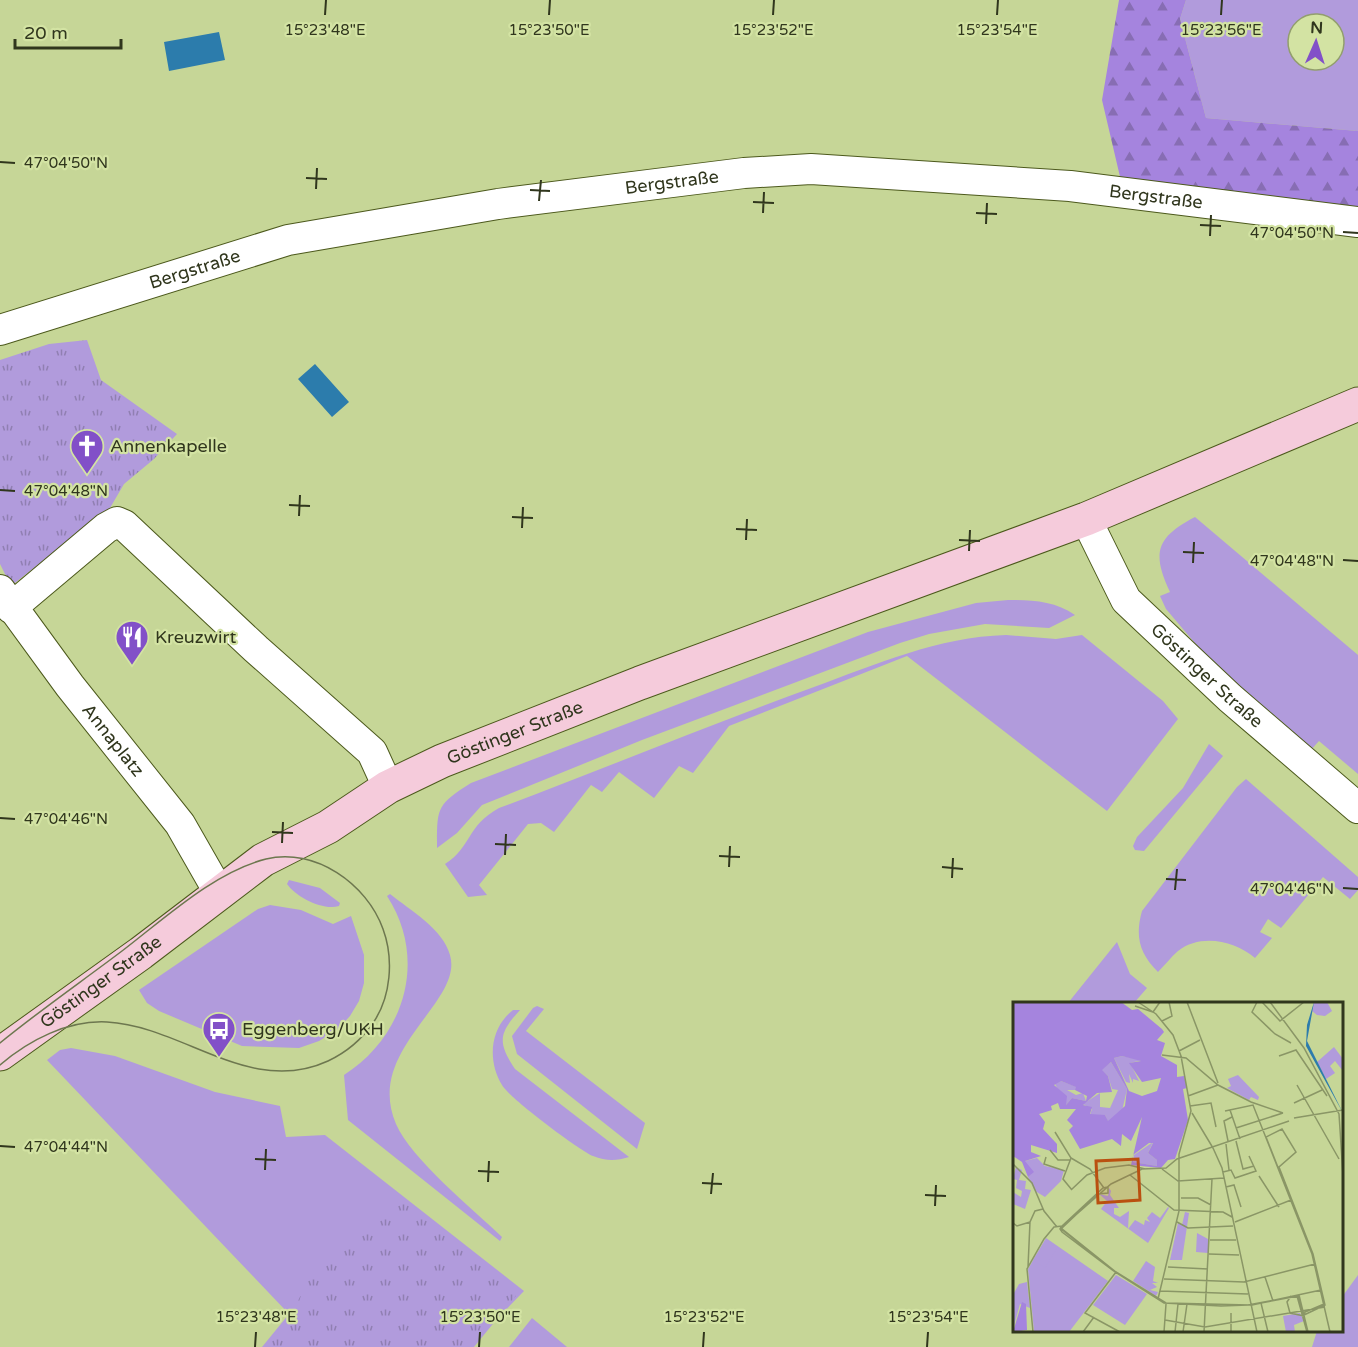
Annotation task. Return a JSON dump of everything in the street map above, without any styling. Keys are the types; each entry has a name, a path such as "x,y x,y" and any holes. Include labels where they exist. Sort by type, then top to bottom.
{"main road":[{"name":"Göstinger Straße","path":"0,1054 220,894 263,860 328,827 388,787 442,761 640,683 1086,519 1358,404"}],"street":[{"name":"Bergstraße","path":"0,330 288,240 498,204 744,173 811,169 1070,186 1358,222"},
{"name":"Göstinger Straße","path":"1086,519 1126,600 1230,698 1358,808"},
{"path":"6,599 106,528 117,522 124,525 256,649 372,752 388,787"},
{"name":"Annaplatz","path":"6,599 180,824 220,894"}],"green space":[{"path":"1119,0 1186,0 1180,19 1206,118 1358,131 1358,212 1121,181 1102,100"},
{"path":"1186,0 1358,0 1358,131 1206,118 1180,19"},
{"path":"87,340 101,380 177,434 154,459 124,484 110,508 11,586 0,564 0,360 49,344"},
{"path":"1195,517 1358,655 1358,774 1319,741 1310,751 1222,675 1166,609 1160,596 1170,592 1161,566 1161,547 1172,532"},
{"path":"1008,600 1051,604 1075,615 1049,628 985,624 929,634 900,643 642,740 482,805 457,833 437,848 437,824 441,809 451,797 471,783 868,632 976,603"},
{"path":"1006,635 1056,639 1082,635 1163,701 1178,719 1107,811 907,656 729,726 693,773 679,766 654,798 619,772 602,792 591,785 554,832 541,823 528,824 479,885 487,895 468,897 445,864 460,851 480,822 499,808 735,716 908,653 956,641"},
{"path":"1209,744 1223,756 1144,851 1135,850 1133,846 1137,837 1183,788"},
{"path":"1246,779 1358,877 1358,890 1350,899 1323,877 1281,928 1268,919 1260,932 1272,938 1255,958 1238,947 1218,941 1197,942 1178,951 1158,972 1146,958 1140,944 1139,928 1142,911 1237,787"},
{"path":"289,880 320,888 340,903 339,906 325,906 310,902 291,889 287,884"},
{"path":"390,894 433,928 450,955 450,973 443,991 403,1050 393,1073 390,1097 396,1124 428,1168 502,1237 500,1241 348,1120 344,1075 365,1059 382,1039 395,1018 404,994 407,970 406,945 399,920 387,896"},
{"path":"270,905 301,910 333,924 351,916 364,955 364,983 359,1001 350,1016 337,1030 319,1041 299,1048 242,1046 159,1011 147,1003 139,990 258,909"},
{"path":"1117,942 1130,974 1147,988 1135,1002 1069,1002"},
{"path":"537,1006 544,1009 526,1031 645,1123 637,1149 517,1054 512,1036"},
{"path":"513,1010 520,1010 504,1032 503,1045 515,1069 629,1157 607,1160 585,1152 530,1111 502,1085 494,1065 493,1045 499,1026"},
{"path":"71,1048 115,1056 215,1092 280,1106 286,1137 325,1135 524,1291 490,1326 303,1347 262,1347 289,1314 47,1060 60,1050"},
{"path":"399,1198 519,1292 474,1347 265,1347 292,1314 311,1273 342,1241"},
{"path":"1358,1275 1358,1347 1312,1347 1317,1332 1343,1332 1343,1296"},
{"path":"532,1318 567,1347 509,1347"}],"water":[{"path":"219,32 225,60 169,71 164,42"},
{"path":"315,364 349,402 332,417 298,379"}],"tram line":[{"path":"0,1043 190,898 227,874 266,859 284,857 303,859 320,864 337,873 365,897 383,929 389,953 389,978 384,1002 369,1029 347,1050 328,1061 299,1070 271,1071 244,1066 135,1026 92,1022 50,1033 23,1047 0,1065"}],"place":[{"name":"Annenkapelle","path":"87,475"},
{"name":"Kreuzwirt","path":"132,666"},
{"name":"Eggenberg/UKH","path":"219,1058"}]}
